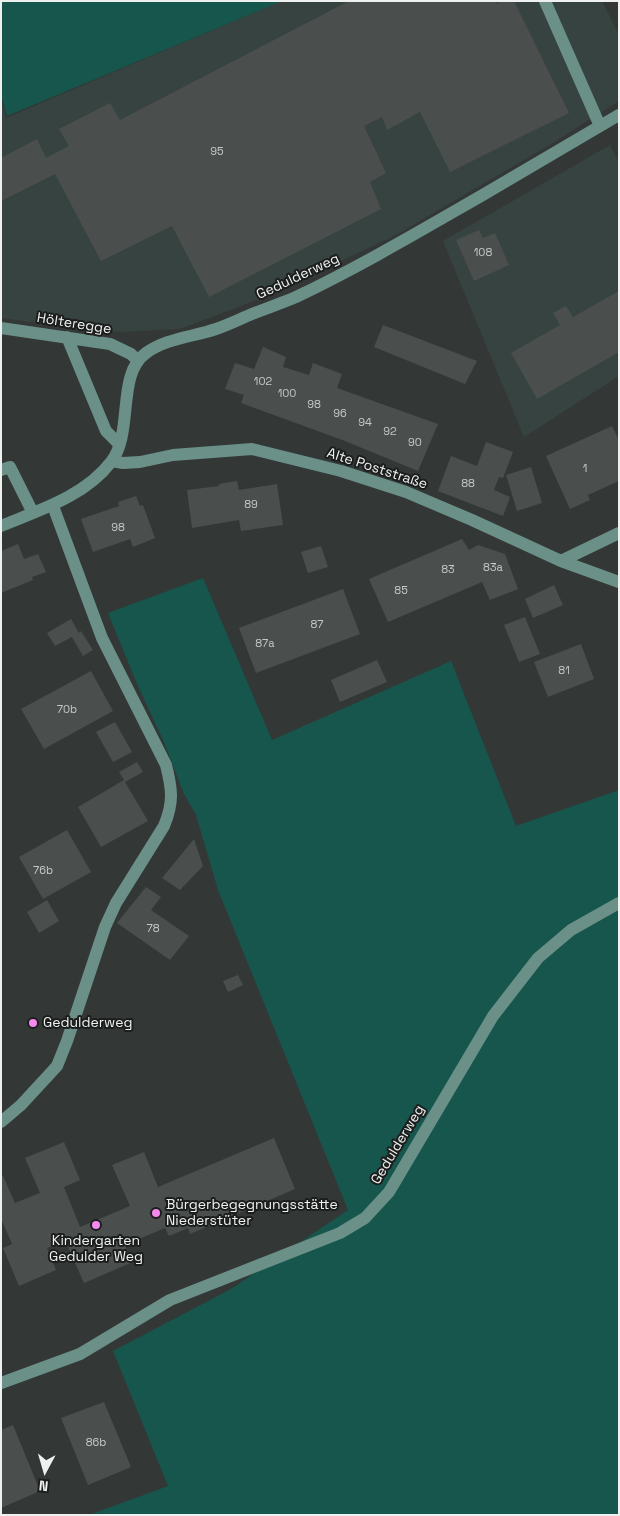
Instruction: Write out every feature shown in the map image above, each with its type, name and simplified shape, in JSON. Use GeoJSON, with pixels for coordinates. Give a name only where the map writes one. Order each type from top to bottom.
{"type":"FeatureCollection","features":[{"type":"Feature","properties":{"kind":"street"},"geometry":{"type":"LineString","coordinates":[[545,1],[600,126]]}},
{"type":"Feature","properties":{"kind":"street","name":"Gedulderweg"},"geometry":{"type":"LineString","coordinates":[[138,361],[145,354],[162,344],[217,329],[295,297],[392,248],[619,115]]}},
{"type":"Feature","properties":{"kind":"street","name":"Hölteregge"},"geometry":{"type":"LineString","coordinates":[[1,328],[110,344],[131,354],[138,361]]}},
{"type":"Feature","properties":{"kind":"street"},"geometry":{"type":"LineString","coordinates":[[67,337],[106,430],[119,444]]}},
{"type":"Feature","properties":{"kind":"street"},"geometry":{"type":"LineString","coordinates":[[1,526],[53,506],[92,482],[112,461],[124,426],[129,386],[138,361]]}},
{"type":"Feature","properties":{"kind":"street","name":"Alte Poststraße"},"geometry":{"type":"LineString","coordinates":[[112,461],[123,463],[140,462],[173,455],[252,449],[341,471],[406,492],[561,561],[619,582]]}},
{"type":"Feature","properties":{"kind":"street"},"geometry":{"type":"LineString","coordinates":[[1,470],[10,467],[33,513]]}},
{"type":"Feature","properties":{"kind":"street"},"geometry":{"type":"LineString","coordinates":[[1,1122],[21,1105],[57,1066],[105,927],[116,903],[164,826],[170,813],[172,799],[166,765],[102,638],[53,506]]}},
{"type":"Feature","properties":{"kind":"street"},"geometry":{"type":"LineString","coordinates":[[561,561],[619,533]]}},
{"type":"Feature","properties":{"kind":"street","name":"Gedulderweg"},"geometry":{"type":"LineString","coordinates":[[1,1383],[80,1354],[170,1300],[340,1233],[364,1218],[389,1192],[493,1016],[538,958],[571,930],[619,903]]}},
{"type":"Feature","properties":{"kind":"shaded area"},"geometry":{"type":"Polygon","coordinates":[[[281,1],[602,1],[619,35],[619,101],[553,143],[394,236],[267,296],[180,329],[120,332],[1,318],[1,97],[6,118],[281,1]]]}},
{"type":"Feature","properties":{"kind":"shaded area"},"geometry":{"type":"Polygon","coordinates":[[[610,145],[619,163],[619,376],[524,437],[443,241],[610,145]]]}},
{"type":"Feature","properties":{"kind":"green space"},"geometry":{"type":"Polygon","coordinates":[[[1,1],[282,1],[7,116],[1,95],[1,1]]]}},
{"type":"Feature","properties":{"kind":"green space"},"geometry":{"type":"Polygon","coordinates":[[[203,578],[272,740],[451,661],[516,826],[619,790],[619,1515],[89,1515],[168,1486],[113,1351],[231,1289],[348,1210],[218,890],[196,815],[184,794],[163,740],[137,684],[108,613],[203,578]]]}},
{"type":"Feature","properties":{"kind":"building"},"geometry":{"type":"Polygon","coordinates":[[[349,1],[495,1],[496,4],[501,1],[514,1],[569,113],[450,172],[420,112],[387,130],[382,117],[364,126],[386,173],[370,182],[381,209],[209,297],[172,226],[101,261],[55,174],[1,201],[1,158],[37,139],[46,158],[69,146],[59,129],[110,103],[120,120],[349,1]]]}},
{"type":"Feature","properties":{"kind":"building"},"geometry":{"type":"Polygon","coordinates":[[[479,230],[483,238],[495,233],[509,265],[474,281],[456,240],[479,230]]]}},
{"type":"Feature","properties":{"kind":"building"},"geometry":{"type":"Polygon","coordinates":[[[619,291],[619,352],[537,399],[511,353],[560,325],[553,313],[566,306],[573,317],[619,291]]]}},
{"type":"Feature","properties":{"kind":"building"},"geometry":{"type":"Polygon","coordinates":[[[383,325],[477,361],[465,384],[374,347],[383,325]]]}},
{"type":"Feature","properties":{"kind":"building"},"geometry":{"type":"Polygon","coordinates":[[[263,347],[286,357],[283,367],[309,375],[313,363],[342,374],[337,388],[438,424],[418,471],[345,441],[241,403],[244,395],[225,389],[235,363],[254,369],[263,347]]]}},
{"type":"Feature","properties":{"kind":"building"},"geometry":{"type":"Polygon","coordinates":[[[612,426],[619,440],[619,481],[588,495],[590,500],[570,509],[546,456],[612,426]]]}},
{"type":"Feature","properties":{"kind":"building"},"geometry":{"type":"Polygon","coordinates":[[[486,442],[513,452],[503,478],[499,477],[494,490],[510,497],[503,516],[438,491],[451,456],[477,466],[486,442]]]}},
{"type":"Feature","properties":{"kind":"building"},"geometry":{"type":"Polygon","coordinates":[[[531,467],[542,503],[517,511],[506,475],[531,467]]]}},
{"type":"Feature","properties":{"kind":"building"},"geometry":{"type":"Polygon","coordinates":[[[237,481],[239,490],[277,484],[283,525],[241,531],[239,520],[192,528],[187,490],[219,486],[219,484],[237,481]]]}},
{"type":"Feature","properties":{"kind":"building"},"geometry":{"type":"Polygon","coordinates":[[[136,496],[140,506],[143,505],[155,538],[133,547],[130,539],[93,552],[81,519],[119,506],[118,502],[136,496]]]}},
{"type":"Feature","properties":{"kind":"building"},"geometry":{"type":"Polygon","coordinates":[[[462,539],[469,550],[478,545],[505,554],[518,589],[490,600],[482,582],[388,622],[369,579],[462,539]]]}},
{"type":"Feature","properties":{"kind":"building"},"geometry":{"type":"Polygon","coordinates":[[[18,544],[24,559],[38,554],[46,572],[32,577],[33,580],[1,593],[1,551],[18,544]]]}},
{"type":"Feature","properties":{"kind":"building"},"geometry":{"type":"Polygon","coordinates":[[[321,546],[328,567],[308,573],[301,552],[321,546]]]}},
{"type":"Feature","properties":{"kind":"building"},"geometry":{"type":"Polygon","coordinates":[[[554,585],[563,605],[533,618],[525,599],[554,585]]]}},
{"type":"Feature","properties":{"kind":"building"},"geometry":{"type":"Polygon","coordinates":[[[343,589],[360,634],[256,673],[239,628],[343,589]]]}},
{"type":"Feature","properties":{"kind":"building"},"geometry":{"type":"Polygon","coordinates":[[[525,617],[540,654],[519,662],[504,625],[525,617]]]}},
{"type":"Feature","properties":{"kind":"building"},"geometry":{"type":"Polygon","coordinates":[[[71,619],[79,633],[81,631],[93,650],[83,656],[72,637],[55,646],[47,633],[71,619]]]}},
{"type":"Feature","properties":{"kind":"building"},"geometry":{"type":"Polygon","coordinates":[[[581,644],[594,679],[548,697],[534,662],[581,644]]]}},
{"type":"Feature","properties":{"kind":"building"},"geometry":{"type":"Polygon","coordinates":[[[377,660],[387,682],[340,702],[331,680],[377,660]]]}},
{"type":"Feature","properties":{"kind":"building"},"geometry":{"type":"Polygon","coordinates":[[[91,671],[113,711],[44,749],[21,709],[91,671]]]}},
{"type":"Feature","properties":{"kind":"building"},"geometry":{"type":"Polygon","coordinates":[[[115,722],[132,752],[113,762],[96,732],[115,722]]]}},
{"type":"Feature","properties":{"kind":"building"},"geometry":{"type":"Polygon","coordinates":[[[137,762],[143,772],[125,782],[148,821],[101,847],[78,807],[124,780],[119,772],[137,762]]]}},
{"type":"Feature","properties":{"kind":"building"},"geometry":{"type":"Polygon","coordinates":[[[67,830],[91,872],[43,899],[19,857],[67,830]]]}},
{"type":"Feature","properties":{"kind":"building"},"geometry":{"type":"Polygon","coordinates":[[[194,839],[203,866],[180,890],[162,878],[194,839]]]}},
{"type":"Feature","properties":{"kind":"building"},"geometry":{"type":"Polygon","coordinates":[[[146,887],[161,897],[151,910],[189,936],[170,960],[117,923],[146,887]]]}},
{"type":"Feature","properties":{"kind":"building"},"geometry":{"type":"Polygon","coordinates":[[[47,900],[59,921],[39,933],[27,912],[47,900]]]}},
{"type":"Feature","properties":{"kind":"building"},"geometry":{"type":"Polygon","coordinates":[[[238,975],[243,985],[228,992],[223,981],[238,975]]]}},
{"type":"Feature","properties":{"kind":"building"},"geometry":{"type":"Polygon","coordinates":[[[274,1138],[295,1189],[190,1234],[188,1228],[169,1236],[165,1228],[125,1245],[133,1262],[84,1283],[65,1240],[47,1248],[56,1270],[19,1286],[3,1248],[12,1244],[1,1221],[1,1176],[3,1176],[15,1203],[40,1193],[25,1158],[64,1142],[80,1180],[64,1187],[80,1227],[130,1206],[112,1165],[144,1152],[158,1187],[274,1138]]]}},
{"type":"Feature","properties":{"kind":"building"},"geometry":{"type":"Polygon","coordinates":[[[104,1402],[131,1467],[88,1485],[61,1418],[104,1402]]]}},
{"type":"Feature","properties":{"kind":"building"},"geometry":{"type":"Polygon","coordinates":[[[13,1425],[40,1491],[1,1508],[1,1430],[13,1425]]]}},
{"type":"Feature","properties":{"kind":"place","name":"Gedulderweg"},"geometry":{"type":"Point","coordinates":[33,1023]}},
{"type":"Feature","properties":{"kind":"place","name":"Bürgerbegegnungsstätte Niederstüter"},"geometry":{"type":"Point","coordinates":[156,1213]}},
{"type":"Feature","properties":{"kind":"place","name":"Kindergarten Gedulder Weg"},"geometry":{"type":"Point","coordinates":[96,1225]}}]}
